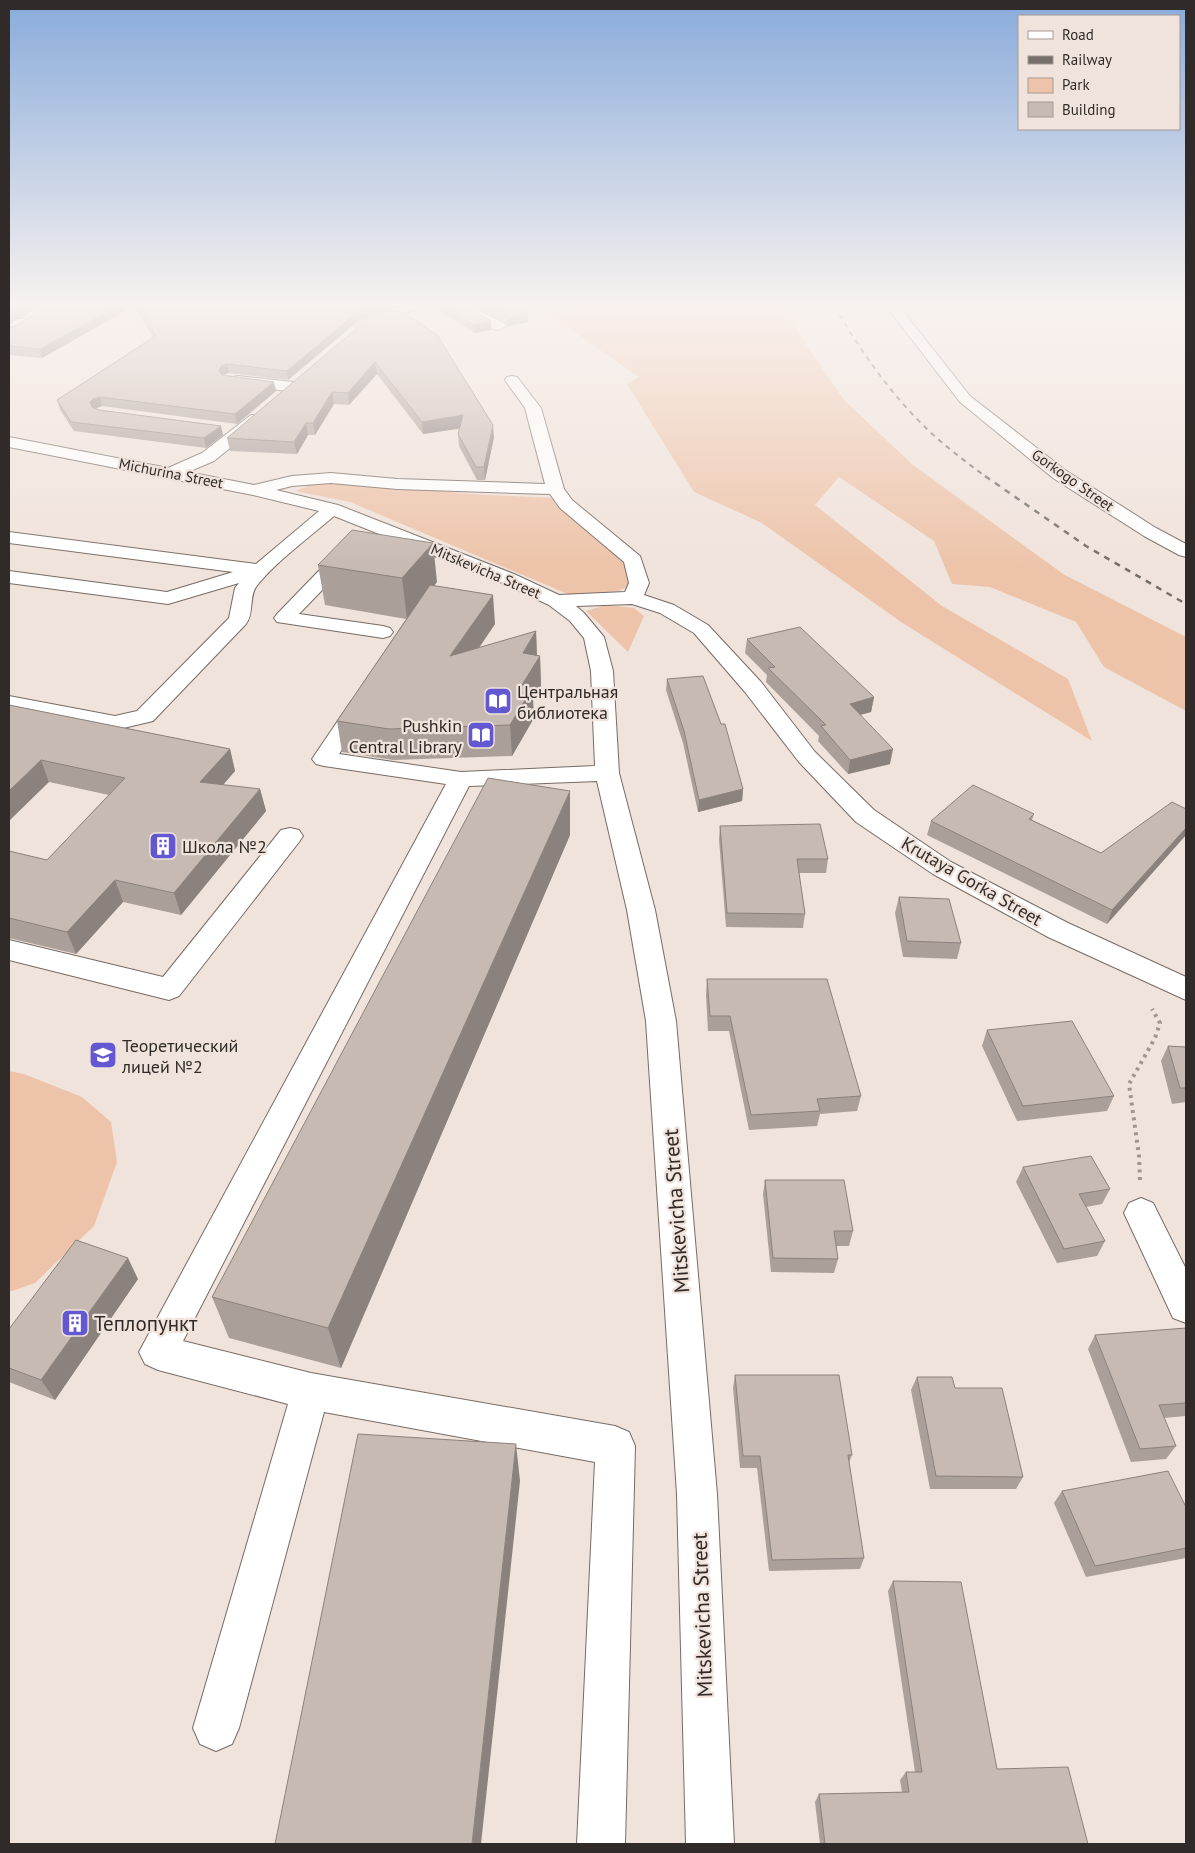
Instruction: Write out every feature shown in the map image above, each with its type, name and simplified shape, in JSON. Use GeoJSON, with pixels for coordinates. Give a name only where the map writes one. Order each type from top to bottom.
{"type":"FeatureCollection","features":[{"type":"Feature","properties":{"kind":"street"},"geometry":{"type":"LineString","coordinates":[[171,474],[208,456],[242,431],[286,392]]}},
{"type":"Feature","properties":{"kind":"street"},"geometry":{"type":"LineString","coordinates":[[521,392],[533,408],[556,489],[566,504],[633,560],[639,583],[632,598]]}},
{"type":"Feature","properties":{"kind":"street","name":"Gorkogo Street"},"geometry":{"type":"LineString","coordinates":[[960,392],[965,399],[1058,474],[1150,532],[1186,551]]}},
{"type":"Feature","properties":{"kind":"street"},"geometry":{"type":"LineString","coordinates":[[216,428],[242,431]]}},
{"type":"Feature","properties":{"kind":"street","name":"Michurina Street"},"geometry":{"type":"LineString","coordinates":[[9,442],[253,490],[332,509]]}},
{"type":"Feature","properties":{"kind":"street"},"geometry":{"type":"LineString","coordinates":[[253,490],[292,481],[331,478],[416,485],[556,489]]}},
{"type":"Feature","properties":{"kind":"street"},"geometry":{"type":"LineString","coordinates":[[9,704],[115,723],[145,716],[239,620],[245,588],[261,570],[332,509]]}},
{"type":"Feature","properties":{"kind":"street","name":"Mitskevicha Street"},"geometry":{"type":"LineString","coordinates":[[332,509],[507,578],[556,602],[577,616],[594,637],[602,671],[607,773],[641,910],[661,1021],[697,1494],[710,1844]]}},
{"type":"Feature","properties":{"kind":"street"},"geometry":{"type":"LineString","coordinates":[[374,525],[284,618],[383,632]]}},
{"type":"Feature","properties":{"kind":"street"},"geometry":{"type":"LineString","coordinates":[[9,537],[261,570]]}},
{"type":"Feature","properties":{"kind":"street"},"geometry":{"type":"LineString","coordinates":[[9,577],[168,598],[261,570]]}},
{"type":"Feature","properties":{"kind":"street","name":"Mitskevicha Street"},"geometry":{"type":"LineString","coordinates":[[556,602],[632,598]]}},
{"type":"Feature","properties":{"kind":"street","name":"Krutaya Gorka Street"},"geometry":{"type":"LineString","coordinates":[[632,598],[667,609],[701,629],[754,687],[806,757],[866,816],[942,868],[1058,930],[1186,989]]}},
{"type":"Feature","properties":{"kind":"street"},"geometry":{"type":"LineString","coordinates":[[371,688],[324,759],[461,779],[607,773]]}},
{"type":"Feature","properties":{"kind":"street"},"geometry":{"type":"LineString","coordinates":[[461,779],[158,1352],[311,1392],[614,1446],[601,1844]]}},
{"type":"Feature","properties":{"kind":"street"},"geometry":{"type":"LineString","coordinates":[[9,950],[169,989],[290,836]]}},
{"type":"Feature","properties":{"kind":"street"},"geometry":{"type":"LineString","coordinates":[[1142,1213],[1186,1306]]}},
{"type":"Feature","properties":{"kind":"street"},"geometry":{"type":"LineString","coordinates":[[216,1728],[311,1392]]}},
{"type":"Feature","properties":{"kind":"path"},"geometry":{"type":"LineString","coordinates":[[1142,1213],[1139,1156],[1129,1084],[1155,1038],[1160,1023],[1147,1001]]}},
{"type":"Feature","properties":{"kind":"green space"},"geometry":{"type":"Polygon","coordinates":[[[632,392],[839,392],[844,400],[913,465],[1063,574],[1186,637],[1186,711],[1104,667],[1076,622],[990,587],[952,584],[934,541],[839,477],[815,505],[942,606],[1068,679],[1092,741],[901,622],[762,523],[694,492],[632,392]]]}},
{"type":"Feature","properties":{"kind":"green space"},"geometry":{"type":"Polygon","coordinates":[[[335,481],[471,494],[554,498],[631,562],[632,585],[618,591],[570,595],[350,502],[295,491],[310,485],[335,481]]]}},
{"type":"Feature","properties":{"kind":"green space"},"geometry":{"type":"Polygon","coordinates":[[[606,605],[634,608],[644,616],[628,652],[586,611],[606,605]]]}},
{"type":"Feature","properties":{"kind":"green space"},"geometry":{"type":"Polygon","coordinates":[[[9,1071],[24,1074],[82,1097],[111,1122],[117,1162],[94,1226],[35,1283],[9,1292],[9,1071]]]}},
{"type":"Feature","properties":{"kind":"building"},"geometry":{"type":"Polygon","coordinates":[[[69,392],[261,392],[235,414],[100,397],[90,402],[92,407],[99,410],[221,426],[204,438],[71,422],[57,400],[69,392]]]}},
{"type":"Feature","properties":{"kind":"building"},"geometry":{"type":"Polygon","coordinates":[[[281,392],[332,392],[313,423],[306,423],[294,442],[227,438],[281,392]]]}},
{"type":"Feature","properties":{"kind":"building"},"geometry":{"type":"Polygon","coordinates":[[[399,392],[473,392],[493,425],[484,467],[476,467],[458,434],[463,415],[422,422],[399,392]]]}},
{"type":"Feature","properties":{"kind":"building"},"geometry":{"type":"Polygon","coordinates":[[[352,530],[433,543],[402,578],[318,565],[352,530]]]}},
{"type":"Feature","properties":{"kind":"building"},"geometry":{"type":"Polygon","coordinates":[[[430,585],[493,595],[450,656],[536,631],[523,653],[540,656],[522,685],[533,687],[510,725],[389,729],[337,721],[430,585]]]}},
{"type":"Feature","properties":{"kind":"building"},"geometry":{"type":"Polygon","coordinates":[[[800,627],[874,697],[850,704],[893,749],[850,760],[821,726],[826,725],[768,668],[775,667],[747,639],[800,627]]]}},
{"type":"Feature","properties":{"kind":"building"},"geometry":{"type":"Polygon","coordinates":[[[703,676],[721,724],[725,724],[743,789],[699,800],[684,731],[667,679],[703,676]]]}},
{"type":"Feature","properties":{"kind":"building","name":"Школа №2"},"geometry":{"type":"Polygon","coordinates":[[[9,705],[230,749],[200,782],[260,789],[174,893],[115,880],[67,932],[9,918],[9,851],[47,860],[125,778],[41,760],[9,791],[9,705]]]}},
{"type":"Feature","properties":{"kind":"building"},"geometry":{"type":"Polygon","coordinates":[[[488,778],[570,791],[328,1328],[212,1297],[488,778]]]}},
{"type":"Feature","properties":{"kind":"building"},"geometry":{"type":"Polygon","coordinates":[[[973,785],[1034,814],[1029,819],[1101,853],[1172,802],[1186,809],[1186,828],[1112,910],[931,821],[973,785]]]}},
{"type":"Feature","properties":{"kind":"building"},"geometry":{"type":"Polygon","coordinates":[[[820,824],[828,859],[797,859],[805,914],[727,913],[720,826],[820,824]]]}},
{"type":"Feature","properties":{"kind":"building"},"geometry":{"type":"Polygon","coordinates":[[[899,897],[949,899],[961,943],[907,941],[899,897]]]}},
{"type":"Feature","properties":{"kind":"building"},"geometry":{"type":"Polygon","coordinates":[[[707,979],[827,979],[861,1096],[817,1099],[820,1111],[751,1115],[730,1016],[710,1016],[707,979]]]}},
{"type":"Feature","properties":{"kind":"building"},"geometry":{"type":"Polygon","coordinates":[[[1072,1021],[1114,1096],[1023,1106],[987,1030],[1072,1021]]]}},
{"type":"Feature","properties":{"kind":"building"},"geometry":{"type":"Polygon","coordinates":[[[1168,1046],[1186,1047],[1186,1088],[1180,1088],[1168,1046]]]}},
{"type":"Feature","properties":{"kind":"building"},"geometry":{"type":"Polygon","coordinates":[[[1091,1156],[1110,1189],[1079,1194],[1105,1241],[1064,1249],[1023,1167],[1091,1156]]]}},
{"type":"Feature","properties":{"kind":"building"},"geometry":{"type":"Polygon","coordinates":[[[765,1180],[844,1180],[853,1231],[834,1231],[838,1259],[773,1258],[765,1180]]]}},
{"type":"Feature","properties":{"kind":"building"},"geometry":{"type":"Polygon","coordinates":[[[76,1240],[128,1258],[41,1380],[9,1368],[9,1329],[76,1240]]]}},
{"type":"Feature","properties":{"kind":"building"},"geometry":{"type":"Polygon","coordinates":[[[1186,1328],[1186,1403],[1159,1405],[1176,1446],[1140,1449],[1095,1335],[1186,1328]]]}},
{"type":"Feature","properties":{"kind":"building"},"geometry":{"type":"Polygon","coordinates":[[[735,1375],[839,1375],[852,1455],[848,1455],[864,1558],[772,1560],[760,1456],[743,1456],[735,1375]]]}},
{"type":"Feature","properties":{"kind":"building"},"geometry":{"type":"Polygon","coordinates":[[[917,1377],[952,1377],[955,1388],[1002,1388],[1023,1477],[936,1476],[917,1377]]]}},
{"type":"Feature","properties":{"kind":"building"},"geometry":{"type":"Polygon","coordinates":[[[358,1434],[516,1444],[472,1844],[275,1844],[358,1434]]]}},
{"type":"Feature","properties":{"kind":"building"},"geometry":{"type":"Polygon","coordinates":[[[1168,1471],[1186,1507],[1186,1548],[1095,1566],[1062,1491],[1168,1471]]]}},
{"type":"Feature","properties":{"kind":"building"},"geometry":{"type":"Polygon","coordinates":[[[893,1581],[961,1582],[997,1769],[1068,1767],[1088,1844],[825,1844],[819,1794],[909,1792],[906,1772],[922,1772],[893,1581]]]}},
{"type":"Feature","properties":{"kind":"railway"},"geometry":{"type":"LineString","coordinates":[[893,392],[939,440],[986,477]]}},
{"type":"Feature","properties":{"kind":"railway"},"geometry":{"type":"LineString","coordinates":[[985,476],[1086,546],[1186,604]]}},
{"type":"Feature","properties":{"kind":"place","name":"Центральная библиотека"},"geometry":{"type":"Point","coordinates":[498,701]}},
{"type":"Feature","properties":{"kind":"place","name":"Pushkin Central Library"},"geometry":{"type":"Point","coordinates":[481,735]}},
{"type":"Feature","properties":{"kind":"place","name":"Школа №2"},"geometry":{"type":"Point","coordinates":[163,846]}},
{"type":"Feature","properties":{"kind":"place","name":"Теоретический лицей №2"},"geometry":{"type":"Point","coordinates":[103,1055]}},
{"type":"Feature","properties":{"kind":"place","name":"Теплопункт"},"geometry":{"type":"Point","coordinates":[75,1323]}}]}
